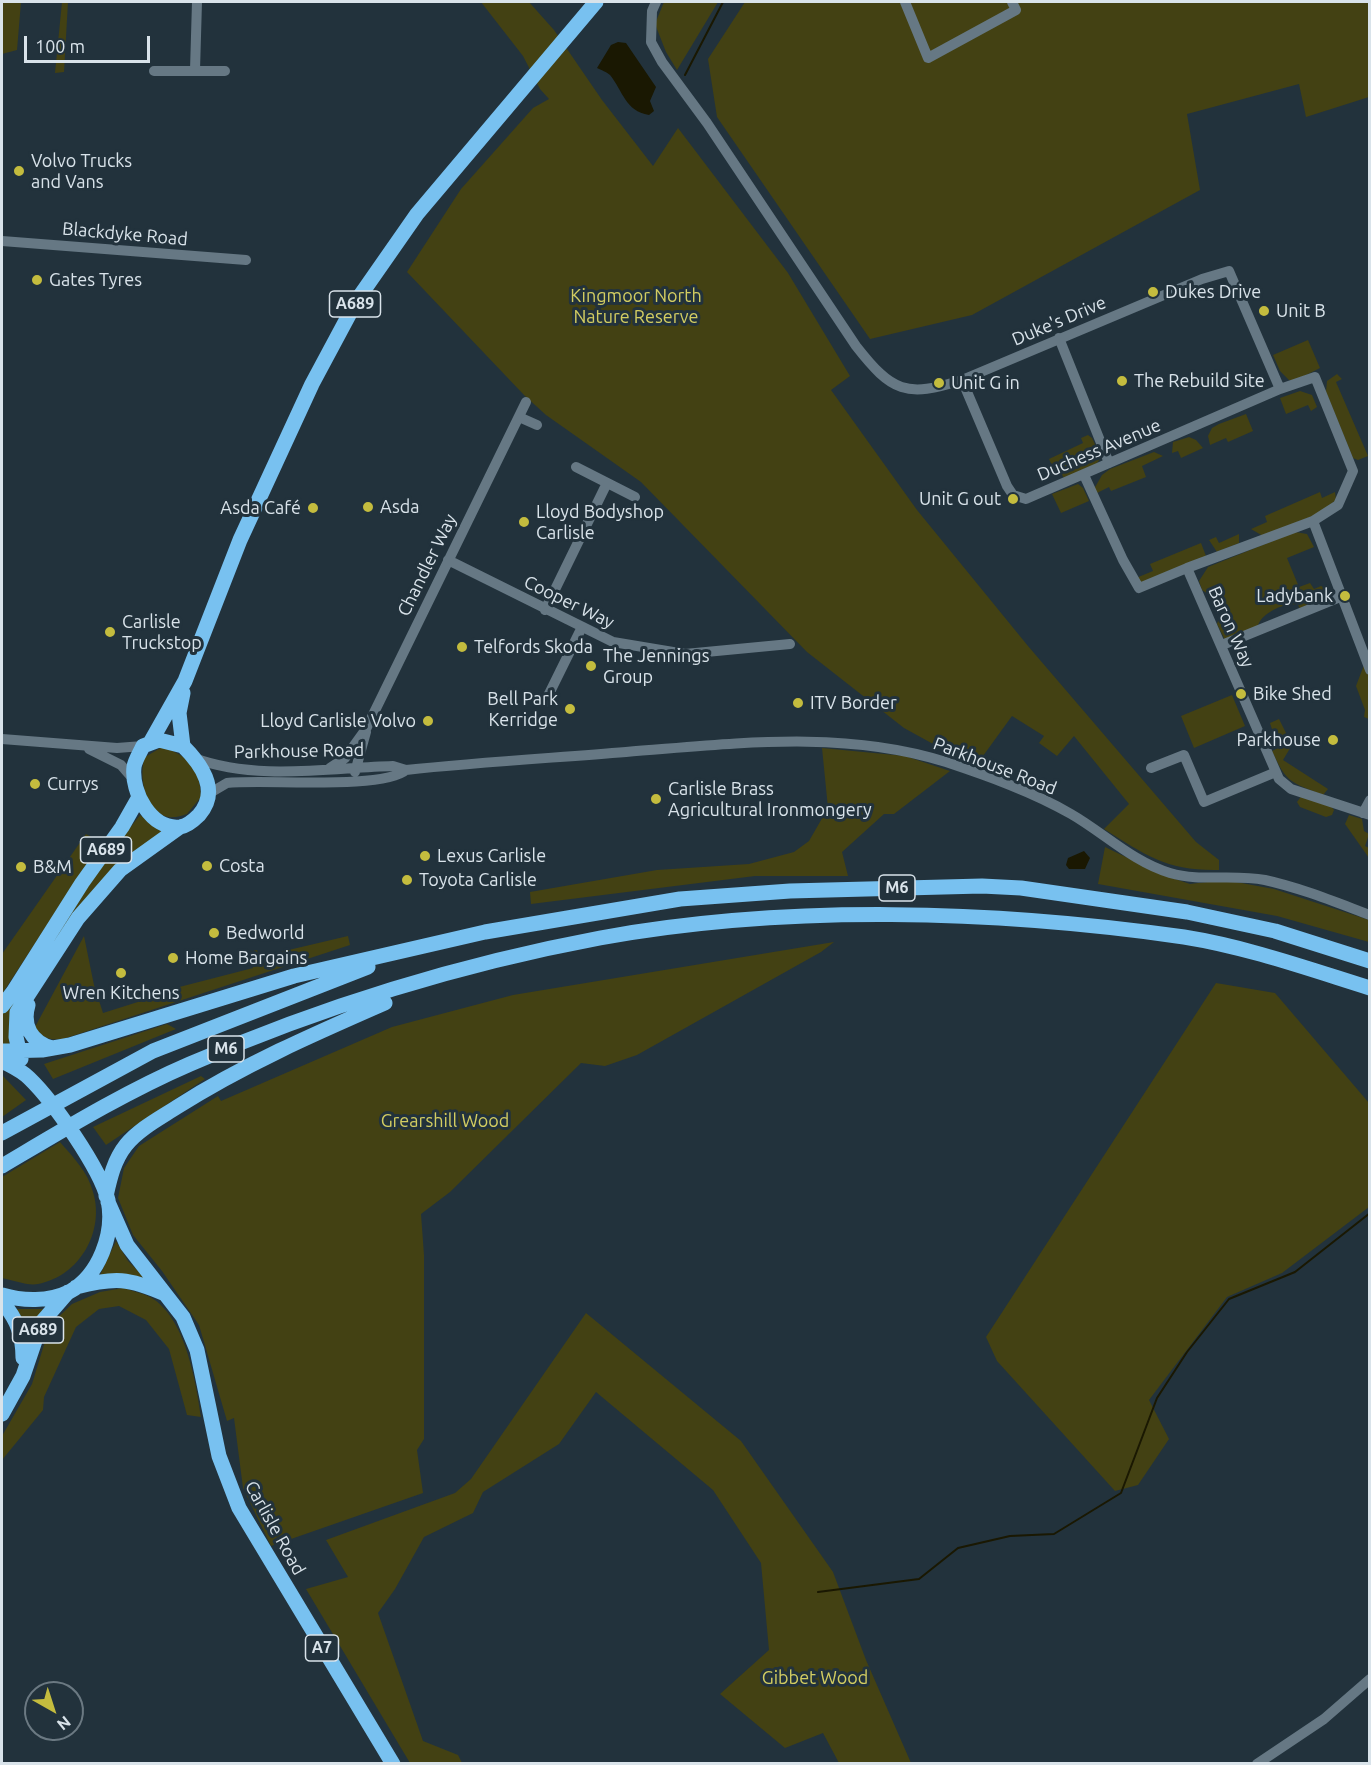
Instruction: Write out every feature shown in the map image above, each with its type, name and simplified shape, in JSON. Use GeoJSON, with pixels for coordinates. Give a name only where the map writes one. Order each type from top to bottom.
{"type":"FeatureCollection","features":[{"type":"Feature","properties":{"kind":"highway","name":"A689"},"geometry":{"type":"LineString","coordinates":[[147,745],[185,681],[240,540],[312,384],[357,300],[417,214],[596,2]]}},
{"type":"Feature","properties":{"kind":"highway","name":"A689"},"geometry":{"type":"LineString","coordinates":[[185,681],[179,713],[188,752]]}},
{"type":"Feature","properties":{"kind":"highway"},"geometry":{"type":"LineString","coordinates":[[167,741],[188,752],[208,782],[210,793],[201,813],[190,823],[180,827],[162,823],[155,818],[139,796],[134,780],[134,764],[147,745],[167,741]]}},
{"type":"Feature","properties":{"kind":"highway","name":"A689"},"geometry":{"type":"LineString","coordinates":[[2,1005],[13,992],[82,883],[122,827],[139,796]]}},
{"type":"Feature","properties":{"kind":"highway","name":"A689"},"geometry":{"type":"LineString","coordinates":[[28,1078],[18,1050],[15,1029],[17,1012],[78,918],[100,892],[129,863],[180,827]]}},
{"type":"Feature","properties":{"kind":"highway","name":"M6"},"geometry":{"type":"LineString","coordinates":[[18,1050],[52,1048],[294,976],[485,932],[680,899],[790,891],[982,886],[1021,888],[1187,912],[1275,931],[1370,961]]}},
{"type":"Feature","properties":{"kind":"highway","name":"M6"},"geometry":{"type":"LineString","coordinates":[[2,1166],[82,1119],[186,1066],[278,1028],[465,969],[600,938],[656,930],[751,920],[866,914],[993,918],[1186,938],[1266,956],[1370,988]]}},
{"type":"Feature","properties":{"kind":"highway","name":"M6"},"geometry":{"type":"LineString","coordinates":[[2,1133],[153,1051],[242,1014],[421,947]]}},
{"type":"Feature","properties":{"kind":"highway","name":"M6"},"geometry":{"type":"LineString","coordinates":[[107,1199],[112,1172],[124,1147],[138,1134],[182,1104],[298,1040],[465,969]]}},
{"type":"Feature","properties":{"kind":"highway"},"geometry":{"type":"LineString","coordinates":[[33,987],[25,1021],[35,1039],[52,1048]]}},
{"type":"Feature","properties":{"kind":"highway"},"geometry":{"type":"LineString","coordinates":[[2,1051],[18,1050]]}},
{"type":"Feature","properties":{"kind":"highway"},"geometry":{"type":"LineString","coordinates":[[2,1061],[28,1078]]}},
{"type":"Feature","properties":{"kind":"highway","name":"Carlisle Road"},"geometry":{"type":"LineString","coordinates":[[28,1078],[77,1142],[107,1199],[131,1252],[183,1317],[197,1350],[219,1456],[239,1508],[393,1764]]}},
{"type":"Feature","properties":{"kind":"highway"},"geometry":{"type":"LineString","coordinates":[[72,1290],[89,1274],[103,1250],[108,1230],[107,1199]]}},
{"type":"Feature","properties":{"kind":"highway"},"geometry":{"type":"LineString","coordinates":[[2,1295],[36,1299],[106,1279],[121,1279],[165,1294]]}},
{"type":"Feature","properties":{"kind":"highway","name":"A689"},"geometry":{"type":"LineString","coordinates":[[2,1414],[23,1376],[41,1323],[72,1290]]}},
{"type":"Feature","properties":{"kind":"highway","name":"A689"},"geometry":{"type":"LineString","coordinates":[[2,1302],[15,1320],[23,1340],[23,1376]]}},
{"type":"Feature","properties":{"kind":"street"},"geometry":{"type":"LineString","coordinates":[[195,70],[197,2]]}},
{"type":"Feature","properties":{"kind":"street","name":"Duke's Drive"},"geometry":{"type":"LineString","coordinates":[[656,2],[652,11],[651,42],[662,62],[707,123],[856,346],[878,374],[899,386],[917,391],[929,390],[962,380],[1202,279],[1229,271],[1280,389]]}},
{"type":"Feature","properties":{"kind":"street"},"geometry":{"type":"LineString","coordinates":[[906,2],[928,58],[1016,10],[1012,2]]}},
{"type":"Feature","properties":{"kind":"street"},"geometry":{"type":"LineString","coordinates":[[154,71],[225,71]]}},
{"type":"Feature","properties":{"kind":"street","name":"Blackdyke Road"},"geometry":{"type":"LineString","coordinates":[[2,241],[246,260]]}},
{"type":"Feature","properties":{"kind":"street"},"geometry":{"type":"LineString","coordinates":[[1059,338],[1109,463]]}},
{"type":"Feature","properties":{"kind":"street"},"geometry":{"type":"LineString","coordinates":[[1084,475],[1123,560],[1139,588],[1313,520],[1338,505],[1353,471],[1315,377],[1280,389]]}},
{"type":"Feature","properties":{"kind":"street","name":"Duchess Avenue"},"geometry":{"type":"LineString","coordinates":[[962,380],[1007,486],[1014,495],[1026,499],[1280,389]]}},
{"type":"Feature","properties":{"kind":"street","name":"Chandler Way"},"geometry":{"type":"LineString","coordinates":[[353,780],[349,764],[526,402]]}},
{"type":"Feature","properties":{"kind":"street"},"geometry":{"type":"LineString","coordinates":[[519,417],[537,425]]}},
{"type":"Feature","properties":{"kind":"street"},"geometry":{"type":"LineString","coordinates":[[576,467],[635,498]]}},
{"type":"Feature","properties":{"kind":"street"},"geometry":{"type":"LineString","coordinates":[[545,609],[607,483]]}},
{"type":"Feature","properties":{"kind":"street"},"geometry":{"type":"LineString","coordinates":[[1313,520],[1340,597],[1366,650],[1370,670]]}},
{"type":"Feature","properties":{"kind":"street","name":"Cooper Way"},"geometry":{"type":"LineString","coordinates":[[448,560],[613,642],[662,652],[685,654],[790,644]]}},
{"type":"Feature","properties":{"kind":"street","name":"Baron Way"},"geometry":{"type":"LineString","coordinates":[[1187,568],[1279,779],[1291,789],[1367,817]]}},
{"type":"Feature","properties":{"kind":"street"},"geometry":{"type":"LineString","coordinates":[[1222,645],[1340,597]]}},
{"type":"Feature","properties":{"kind":"street"},"geometry":{"type":"LineString","coordinates":[[545,702],[582,627]]}},
{"type":"Feature","properties":{"kind":"street","name":"Chandler Way"},"geometry":{"type":"LineString","coordinates":[[330,768],[349,764],[364,743],[366,729]]}},
{"type":"Feature","properties":{"kind":"street"},"geometry":{"type":"LineString","coordinates":[[2,739],[77,745],[147,745]]}},
{"type":"Feature","properties":{"kind":"street","name":"Parkhouse Road"},"geometry":{"type":"LineString","coordinates":[[349,764],[406,770],[799,741],[885,747],[945,762],[1017,788],[1071,814],[1134,856],[1168,872],[1189,877],[1226,876],[1265,880],[1317,895],[1370,915]]}},
{"type":"Feature","properties":{"kind":"street"},"geometry":{"type":"LineString","coordinates":[[364,743],[368,755],[382,766]]}},
{"type":"Feature","properties":{"kind":"street"},"geometry":{"type":"LineString","coordinates":[[77,745],[108,757],[121,765],[134,780]]}},
{"type":"Feature","properties":{"kind":"street","name":"Parkhouse Road"},"geometry":{"type":"LineString","coordinates":[[188,752],[234,769],[261,771],[330,768]]}},
{"type":"Feature","properties":{"kind":"street"},"geometry":{"type":"LineString","coordinates":[[1151,768],[1184,755],[1204,802],[1276,772]]}},
{"type":"Feature","properties":{"kind":"street","name":"Parkhouse Road"},"geometry":{"type":"LineString","coordinates":[[210,793],[226,783],[353,780],[398,776],[406,770]]}},
{"type":"Feature","properties":{"kind":"street"},"geometry":{"type":"LineString","coordinates":[[1367,817],[1370,800]]}},
{"type":"Feature","properties":{"kind":"street"},"geometry":{"type":"LineString","coordinates":[[1257,1764],[1324,1719],[1370,1679]]}},
{"type":"Feature","properties":{"kind":"green space"},"geometry":{"type":"Polygon","coordinates":[[[2,2],[21,2],[17,50],[2,54],[2,2]]]}},
{"type":"Feature","properties":{"kind":"green space"},"geometry":{"type":"Polygon","coordinates":[[[62,2],[68,2],[64,72],[55,73],[62,2]]]}},
{"type":"Feature","properties":{"kind":"green space","name":"Kingmoor North Nature Reserve"},"geometry":{"type":"Polygon","coordinates":[[[481,2],[529,2],[554,30],[602,100],[653,166],[678,128],[788,273],[850,376],[831,390],[917,510],[1028,646],[1196,842],[1219,860],[1219,870],[1201,870],[1171,865],[1146,854],[1104,829],[1129,804],[1074,736],[1057,756],[1039,743],[1044,736],[1012,716],[975,767],[904,728],[807,652],[641,482],[546,415],[524,395],[407,272],[461,189],[533,108],[549,99],[540,89],[523,56],[481,2]]]}},
{"type":"Feature","properties":{"kind":"green space"},"geometry":{"type":"Polygon","coordinates":[[[664,2],[718,2],[677,70],[666,52],[655,24],[664,2]]]}},
{"type":"Feature","properties":{"kind":"green space"},"geometry":{"type":"Polygon","coordinates":[[[745,2],[1369,2],[1369,97],[1306,117],[1299,84],[1187,114],[1200,190],[972,315],[870,339],[717,117],[708,59],[745,2]]]}},
{"type":"Feature","properties":{"kind":"green space"},"geometry":{"type":"Polygon","coordinates":[[[1308,340],[1320,368],[1296,380],[1289,380],[1280,371],[1273,355],[1308,340]]]}},
{"type":"Feature","properties":{"kind":"green space"},"geometry":{"type":"Polygon","coordinates":[[[1337,374],[1342,379],[1336,382],[1368,456],[1358,460],[1353,458],[1326,392],[1327,381],[1337,374]]]}},
{"type":"Feature","properties":{"kind":"green space"},"geometry":{"type":"Polygon","coordinates":[[[1300,391],[1312,395],[1317,407],[1311,411],[1308,405],[1286,414],[1280,398],[1300,391]]]}},
{"type":"Feature","properties":{"kind":"green space"},"geometry":{"type":"Polygon","coordinates":[[[1246,414],[1253,431],[1228,442],[1226,438],[1210,445],[1208,436],[1212,428],[1246,414]]]}},
{"type":"Feature","properties":{"kind":"green space"},"geometry":{"type":"Polygon","coordinates":[[[1088,435],[1092,438],[1101,457],[1081,474],[1065,480],[1061,473],[1054,470],[1049,459],[1083,443],[1081,438],[1088,435]]]}},
{"type":"Feature","properties":{"kind":"green space"},"geometry":{"type":"Polygon","coordinates":[[[1189,437],[1196,440],[1203,448],[1181,458],[1178,451],[1172,453],[1173,442],[1189,437]]]}},
{"type":"Feature","properties":{"kind":"green space"},"geometry":{"type":"Polygon","coordinates":[[[1154,452],[1163,456],[1142,466],[1146,477],[1111,491],[1109,487],[1095,494],[1094,489],[1102,475],[1110,469],[1154,452]]]}},
{"type":"Feature","properties":{"kind":"green space"},"geometry":{"type":"Polygon","coordinates":[[[1078,484],[1083,488],[1089,501],[1061,513],[1052,494],[1078,484]]]}},
{"type":"Feature","properties":{"kind":"green space"},"geometry":{"type":"Polygon","coordinates":[[[1320,492],[1322,498],[1335,492],[1336,500],[1318,514],[1263,536],[1251,529],[1267,522],[1265,516],[1320,492]]]}},
{"type":"Feature","properties":{"kind":"green space"},"geometry":{"type":"Polygon","coordinates":[[[1295,532],[1307,534],[1314,547],[1287,558],[1299,587],[1310,583],[1314,589],[1321,586],[1331,591],[1332,595],[1301,611],[1298,605],[1293,604],[1279,607],[1262,619],[1257,630],[1225,640],[1217,624],[1219,618],[1224,614],[1215,595],[1211,596],[1202,590],[1199,581],[1208,567],[1295,532]]]}},
{"type":"Feature","properties":{"kind":"green space"},"geometry":{"type":"Polygon","coordinates":[[[1239,534],[1239,543],[1217,552],[1209,540],[1216,537],[1219,543],[1239,534]]]}},
{"type":"Feature","properties":{"kind":"green space"},"geometry":{"type":"Polygon","coordinates":[[[1201,543],[1206,556],[1143,584],[1136,578],[1153,571],[1150,564],[1201,543]]]}},
{"type":"Feature","properties":{"kind":"green space"},"geometry":{"type":"Polygon","coordinates":[[[1364,665],[1369,677],[1369,719],[1364,717],[1365,710],[1356,686],[1364,665]]]}},
{"type":"Feature","properties":{"kind":"green space"},"geometry":{"type":"Polygon","coordinates":[[[1232,695],[1245,726],[1194,748],[1181,716],[1232,695]]]}},
{"type":"Feature","properties":{"kind":"green space"},"geometry":{"type":"Polygon","coordinates":[[[1279,719],[1292,745],[1283,760],[1328,789],[1323,795],[1297,784],[1282,770],[1272,751],[1278,748],[1270,723],[1279,719]]]}},
{"type":"Feature","properties":{"kind":"green space"},"geometry":{"type":"Polygon","coordinates":[[[162,747],[186,759],[198,778],[201,797],[187,814],[178,817],[160,814],[145,792],[142,773],[145,757],[162,747]]]}},
{"type":"Feature","properties":{"kind":"green space"},"geometry":{"type":"Polygon","coordinates":[[[822,748],[905,756],[950,771],[894,814],[884,814],[842,852],[848,876],[755,876],[531,904],[530,892],[657,870],[749,864],[794,852],[809,841],[828,808],[822,748]]]}},
{"type":"Feature","properties":{"kind":"green space"},"geometry":{"type":"Polygon","coordinates":[[[1302,795],[1331,806],[1334,810],[1332,815],[1326,817],[1300,807],[1297,802],[1302,795]]]}},
{"type":"Feature","properties":{"kind":"green space"},"geometry":{"type":"Polygon","coordinates":[[[140,815],[160,829],[162,833],[137,850],[12,1011],[9,1045],[2,1045],[2,1014],[81,891],[140,815]]]}},
{"type":"Feature","properties":{"kind":"green space"},"geometry":{"type":"Polygon","coordinates":[[[1349,815],[1362,819],[1364,831],[1369,834],[1365,846],[1369,848],[1369,858],[1345,824],[1349,815]]]}},
{"type":"Feature","properties":{"kind":"green space"},"geometry":{"type":"Polygon","coordinates":[[[86,834],[101,842],[2,994],[2,954],[86,834]]]}},
{"type":"Feature","properties":{"kind":"green space"},"geometry":{"type":"Polygon","coordinates":[[[1105,847],[1163,875],[1190,884],[1225,880],[1274,889],[1369,920],[1369,942],[1277,916],[1098,884],[1105,847]]]}},
{"type":"Feature","properties":{"kind":"green space"},"geometry":{"type":"Polygon","coordinates":[[[84,936],[94,985],[103,1013],[160,995],[160,992],[253,968],[249,952],[257,950],[259,957],[348,936],[350,945],[63,1039],[47,1038],[35,1027],[84,936]]]}},
{"type":"Feature","properties":{"kind":"green space","name":"Grearshill Wood"},"geometry":{"type":"Polygon","coordinates":[[[834,942],[821,952],[637,1055],[605,1066],[581,1063],[450,1192],[421,1214],[424,1255],[424,1439],[417,1450],[423,1493],[271,1546],[243,1488],[234,1418],[227,1421],[199,1325],[162,1271],[133,1235],[118,1198],[124,1168],[139,1146],[218,1096],[221,1101],[392,1027],[513,995],[834,942]]]}},
{"type":"Feature","properties":{"kind":"green space"},"geometry":{"type":"Polygon","coordinates":[[[1216,983],[1275,993],[1369,1103],[1369,1207],[1282,1273],[1227,1297],[1149,1400],[1169,1439],[1138,1485],[1115,1491],[997,1361],[986,1337],[1216,983]]]}},
{"type":"Feature","properties":{"kind":"green space"},"geometry":{"type":"Polygon","coordinates":[[[167,1024],[176,1029],[53,1079],[44,1064],[167,1024]]]}},
{"type":"Feature","properties":{"kind":"green space"},"geometry":{"type":"Polygon","coordinates":[[[2,1076],[26,1100],[2,1117],[2,1076]]]}},
{"type":"Feature","properties":{"kind":"green space"},"geometry":{"type":"Polygon","coordinates":[[[201,1076],[205,1079],[106,1145],[93,1127],[201,1076]]]}},
{"type":"Feature","properties":{"kind":"green space"},"geometry":{"type":"Polygon","coordinates":[[[60,1142],[80,1165],[91,1185],[96,1207],[92,1236],[77,1262],[66,1272],[53,1279],[38,1284],[25,1284],[2,1278],[2,1177],[60,1142]]]}},
{"type":"Feature","properties":{"kind":"green space"},"geometry":{"type":"Polygon","coordinates":[[[116,1241],[128,1261],[148,1281],[100,1275],[116,1241]]]}},
{"type":"Feature","properties":{"kind":"green space"},"geometry":{"type":"Polygon","coordinates":[[[123,1288],[150,1297],[162,1306],[172,1319],[187,1351],[201,1417],[187,1415],[169,1349],[146,1320],[119,1306],[99,1309],[76,1327],[44,1397],[43,1410],[2,1460],[2,1436],[32,1384],[50,1325],[72,1304],[100,1292],[123,1288]]]}},
{"type":"Feature","properties":{"kind":"green space"},"geometry":{"type":"Polygon","coordinates":[[[17,1309],[44,1309],[30,1336],[17,1309]]]}},
{"type":"Feature","properties":{"kind":"green space","name":"Gibbet Wood"},"geometry":{"type":"Polygon","coordinates":[[[586,1313],[741,1441],[833,1572],[866,1660],[911,1763],[839,1763],[823,1733],[785,1748],[720,1694],[769,1650],[761,1563],[713,1490],[596,1392],[559,1444],[483,1492],[473,1513],[424,1537],[395,1589],[378,1613],[423,1741],[458,1755],[462,1763],[410,1763],[306,1589],[348,1577],[326,1540],[455,1493],[471,1479],[586,1313]]]}},
{"type":"Feature","properties":{"kind":"shaded area"},"geometry":{"type":"Polygon","coordinates":[[[618,42],[626,43],[656,87],[650,101],[654,111],[649,115],[641,113],[630,105],[610,75],[597,68],[611,45],[618,42]]]}},
{"type":"Feature","properties":{"kind":"shaded area"},"geometry":{"type":"Polygon","coordinates":[[[1084,851],[1090,858],[1085,869],[1069,869],[1066,865],[1068,858],[1084,851]]]}},
{"type":"Feature","properties":{"kind":"waterway"},"geometry":{"type":"LineString","coordinates":[[685,75],[723,2]]}},
{"type":"Feature","properties":{"kind":"waterway"},"geometry":{"type":"LineString","coordinates":[[818,1592],[919,1579],[958,1548],[1010,1536],[1054,1534],[1121,1493],[1157,1398],[1187,1352],[1229,1299],[1295,1272],[1370,1213]]}},
{"type":"Feature","properties":{"kind":"place","name":"Volvo Trucks and Vans"},"geometry":{"type":"Point","coordinates":[19,171]}},
{"type":"Feature","properties":{"kind":"place","name":"Gates Tyres"},"geometry":{"type":"Point","coordinates":[37,280]}},
{"type":"Feature","properties":{"kind":"place","name":"Dukes Drive"},"geometry":{"type":"Point","coordinates":[1153,292]}},
{"type":"Feature","properties":{"kind":"place","name":"Unit B"},"geometry":{"type":"Point","coordinates":[1264,311]}},
{"type":"Feature","properties":{"kind":"place","name":"The Rebuild Site"},"geometry":{"type":"Point","coordinates":[1122,381]}},
{"type":"Feature","properties":{"kind":"place","name":"Unit G in"},"geometry":{"type":"Point","coordinates":[939,383]}},
{"type":"Feature","properties":{"kind":"place","name":"Unit G out"},"geometry":{"type":"Point","coordinates":[1013,499]}},
{"type":"Feature","properties":{"kind":"place","name":"Asda"},"geometry":{"type":"Point","coordinates":[368,507]}},
{"type":"Feature","properties":{"kind":"place","name":"Asda Café"},"geometry":{"type":"Point","coordinates":[313,508]}},
{"type":"Feature","properties":{"kind":"place","name":"Lloyd Bodyshop Carlisle"},"geometry":{"type":"Point","coordinates":[524,522]}},
{"type":"Feature","properties":{"kind":"place","name":"Ladybank"},"geometry":{"type":"Point","coordinates":[1345,596]}},
{"type":"Feature","properties":{"kind":"place","name":"Carlisle Truckstop"},"geometry":{"type":"Point","coordinates":[110,632]}},
{"type":"Feature","properties":{"kind":"place","name":"Telfords Skoda"},"geometry":{"type":"Point","coordinates":[462,647]}},
{"type":"Feature","properties":{"kind":"place","name":"The Jennings Group"},"geometry":{"type":"Point","coordinates":[591,666]}},
{"type":"Feature","properties":{"kind":"place","name":"Bike Shed"},"geometry":{"type":"Point","coordinates":[1241,694]}},
{"type":"Feature","properties":{"kind":"place","name":"ITV Border"},"geometry":{"type":"Point","coordinates":[798,703]}},
{"type":"Feature","properties":{"kind":"place","name":"Bell Park Kerridge"},"geometry":{"type":"Point","coordinates":[570,709]}},
{"type":"Feature","properties":{"kind":"place","name":"Lloyd Carlisle Volvo"},"geometry":{"type":"Point","coordinates":[428,721]}},
{"type":"Feature","properties":{"kind":"place","name":"Parkhouse"},"geometry":{"type":"Point","coordinates":[1333,740]}},
{"type":"Feature","properties":{"kind":"place","name":"Currys"},"geometry":{"type":"Point","coordinates":[35,784]}},
{"type":"Feature","properties":{"kind":"place","name":"Carlisle Brass Agricultural Ironmongery"},"geometry":{"type":"Point","coordinates":[656,799]}},
{"type":"Feature","properties":{"kind":"place","name":"Lexus Carlisle"},"geometry":{"type":"Point","coordinates":[425,856]}},
{"type":"Feature","properties":{"kind":"place","name":"Costa"},"geometry":{"type":"Point","coordinates":[207,866]}},
{"type":"Feature","properties":{"kind":"place","name":"B&M"},"geometry":{"type":"Point","coordinates":[21,867]}},
{"type":"Feature","properties":{"kind":"place","name":"Toyota Carlisle"},"geometry":{"type":"Point","coordinates":[407,880]}},
{"type":"Feature","properties":{"kind":"place","name":"Bedworld"},"geometry":{"type":"Point","coordinates":[214,933]}},
{"type":"Feature","properties":{"kind":"place","name":"Home Bargains"},"geometry":{"type":"Point","coordinates":[173,958]}},
{"type":"Feature","properties":{"kind":"place","name":"Wren Kitchens"},"geometry":{"type":"Point","coordinates":[121,973]}}]}
